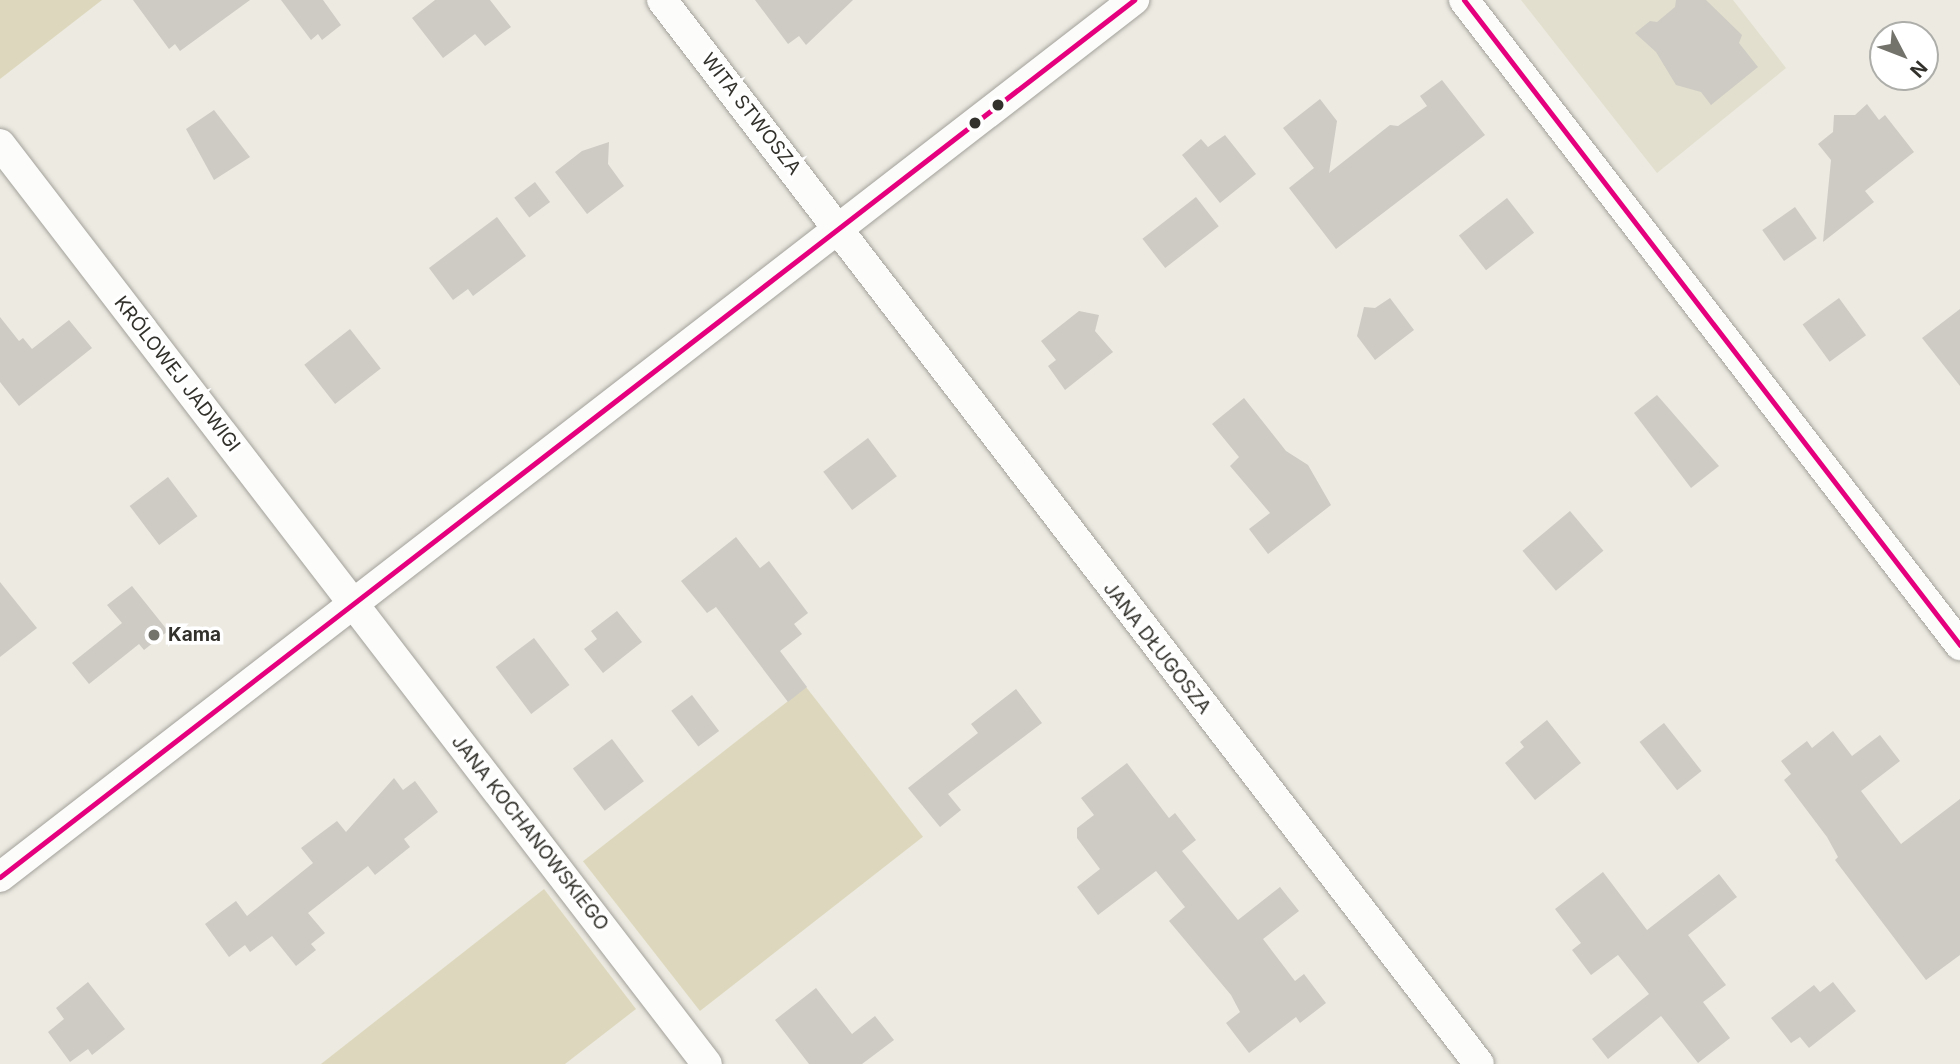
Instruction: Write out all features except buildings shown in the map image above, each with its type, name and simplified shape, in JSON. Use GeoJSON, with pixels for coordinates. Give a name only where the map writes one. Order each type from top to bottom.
{"type":"FeatureCollection","features":[{"type":"Feature","properties":{"kind":"street","name":"WITA STWOSZA"},"geometry":{"type":"LineString","coordinates":[[662,0],[840,228]]}},
{"type":"Feature","properties":{"kind":"street"},"geometry":{"type":"LineString","coordinates":[[0,877],[1134,0]]}},
{"type":"Feature","properties":{"kind":"street"},"geometry":{"type":"LineString","coordinates":[[1464,0],[1960,645]]}},
{"type":"Feature","properties":{"kind":"street","name":"KRÓLOWEJ JADWIGI"},"geometry":{"type":"LineString","coordinates":[[0,144],[353,603]]}},
{"type":"Feature","properties":{"kind":"street","name":"JANA DŁUGOSZA"},"geometry":{"type":"LineString","coordinates":[[840,228],[870,277],[1479,1064]]}},
{"type":"Feature","properties":{"kind":"street","name":"JANA KOCHANOWSKIEGO"},"geometry":{"type":"LineString","coordinates":[[353,603],[707,1064]]}},
{"type":"Feature","properties":{"kind":"shaded area"},"geometry":{"type":"Polygon","coordinates":[[[0,0],[102,0],[0,79],[0,0]]]}},
{"type":"Feature","properties":{"kind":"shaded area"},"geometry":{"type":"Polygon","coordinates":[[[1521,0],[1733,0],[1786,68],[1657,173],[1521,0]]]}},
{"type":"Feature","properties":{"kind":"shaded area"},"geometry":{"type":"Polygon","coordinates":[[[806,687],[923,837],[700,1011],[583,861],[806,687]]]}},
{"type":"Feature","properties":{"kind":"shaded area"},"geometry":{"type":"Polygon","coordinates":[[[544,889],[636,1009],[565,1064],[321,1064],[544,889]]]}},
{"type":"Feature","properties":{"kind":"transit line"},"geometry":{"type":"LineString","coordinates":[[0,877],[1134,0]]}},
{"type":"Feature","properties":{"kind":"transit line"},"geometry":{"type":"LineString","coordinates":[[1464,0],[1960,645]]}},
{"type":"Feature","properties":{"kind":"place","name":"Kama"},"geometry":{"type":"Point","coordinates":[154,635]}}]}
